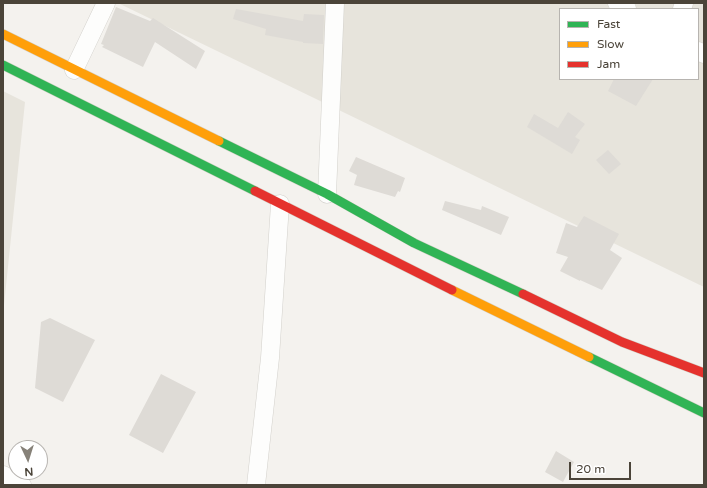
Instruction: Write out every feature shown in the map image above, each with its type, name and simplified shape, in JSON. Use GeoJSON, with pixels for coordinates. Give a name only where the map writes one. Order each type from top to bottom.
{"type":"FeatureCollection","features":[{"type":"Feature","properties":{"kind":"street"},"geometry":{"type":"LineString","coordinates":[[74,70],[106,3]]}},
{"type":"Feature","properties":{"kind":"street"},"geometry":{"type":"LineString","coordinates":[[327,194],[335,3]]}},
{"type":"Feature","properties":{"kind":"street"},"geometry":{"type":"LineString","coordinates":[[3,34],[327,194],[414,243],[502,283],[622,342],[704,373]]}},
{"type":"Feature","properties":{"kind":"street"},"geometry":{"type":"LineString","coordinates":[[3,65],[506,318],[704,413]]}},
{"type":"Feature","properties":{"kind":"street"},"geometry":{"type":"LineString","coordinates":[[256,485],[270,358],[280,204]]}},
{"type":"Feature","properties":{"kind":"street"},"geometry":{"type":"LineString","coordinates":[[3,475],[22,485]]}},
{"type":"Feature","properties":{"kind":"shaded area"},"geometry":{"type":"Polygon","coordinates":[[[118,3],[704,3],[704,287],[118,3]]]}},
{"type":"Feature","properties":{"kind":"shaded area"},"geometry":{"type":"Polygon","coordinates":[[[3,91],[25,102],[3,315],[3,91]]]}},
{"type":"Feature","properties":{"kind":"building"},"geometry":{"type":"Polygon","coordinates":[[[116,7],[150,21],[153,18],[205,51],[196,69],[155,42],[143,67],[102,47],[104,45],[101,44],[116,7]]]}},
{"type":"Feature","properties":{"kind":"building"},"geometry":{"type":"Polygon","coordinates":[[[236,9],[303,21],[304,14],[324,15],[323,44],[303,43],[265,35],[266,29],[233,19],[236,9]]]}},
{"type":"Feature","properties":{"kind":"building"},"geometry":{"type":"Polygon","coordinates":[[[614,80],[652,80],[636,106],[608,91],[614,80]]]}},
{"type":"Feature","properties":{"kind":"building"},"geometry":{"type":"Polygon","coordinates":[[[568,112],[585,124],[575,137],[580,140],[572,154],[527,127],[534,114],[558,128],[568,112]]]}},
{"type":"Feature","properties":{"kind":"building"},"geometry":{"type":"Polygon","coordinates":[[[608,150],[621,164],[609,174],[596,160],[608,150]]]}},
{"type":"Feature","properties":{"kind":"building"},"geometry":{"type":"Polygon","coordinates":[[[356,157],[405,178],[400,192],[398,191],[395,197],[354,185],[357,175],[349,171],[356,157]]]}},
{"type":"Feature","properties":{"kind":"building"},"geometry":{"type":"Polygon","coordinates":[[[445,201],[481,210],[482,206],[509,217],[501,235],[442,210],[445,201]]]}},
{"type":"Feature","properties":{"kind":"building"},"geometry":{"type":"Polygon","coordinates":[[[584,216],[619,234],[610,250],[622,258],[602,290],[560,271],[568,257],[556,253],[566,223],[577,227],[584,216]]]}},
{"type":"Feature","properties":{"kind":"building"},"geometry":{"type":"Polygon","coordinates":[[[50,318],[95,340],[63,402],[35,388],[41,322],[50,318]]]}},
{"type":"Feature","properties":{"kind":"building"},"geometry":{"type":"Polygon","coordinates":[[[161,374],[196,392],[163,453],[129,435],[161,374]]]}},
{"type":"Feature","properties":{"kind":"building"},"geometry":{"type":"Polygon","coordinates":[[[556,451],[574,462],[563,482],[545,472],[556,451]]]}},
{"type":"Feature","properties":{"kind":"traffic: fast"},"geometry":{"type":"LineString","coordinates":[[3,65],[255,191]]}},
{"type":"Feature","properties":{"kind":"traffic: fast"},"geometry":{"type":"LineString","coordinates":[[219,141],[327,194],[414,243],[523,294]]}},
{"type":"Feature","properties":{"kind":"traffic: fast"},"geometry":{"type":"LineString","coordinates":[[589,357],[704,413]]}},
{"type":"Feature","properties":{"kind":"traffic: slow"},"geometry":{"type":"LineString","coordinates":[[3,34],[219,141]]}},
{"type":"Feature","properties":{"kind":"traffic: slow"},"geometry":{"type":"LineString","coordinates":[[452,290],[589,357]]}},
{"type":"Feature","properties":{"kind":"traffic: jam"},"geometry":{"type":"LineString","coordinates":[[255,191],[452,290]]}},
{"type":"Feature","properties":{"kind":"traffic: jam"},"geometry":{"type":"LineString","coordinates":[[523,294],[622,342],[704,373]]}}]}
